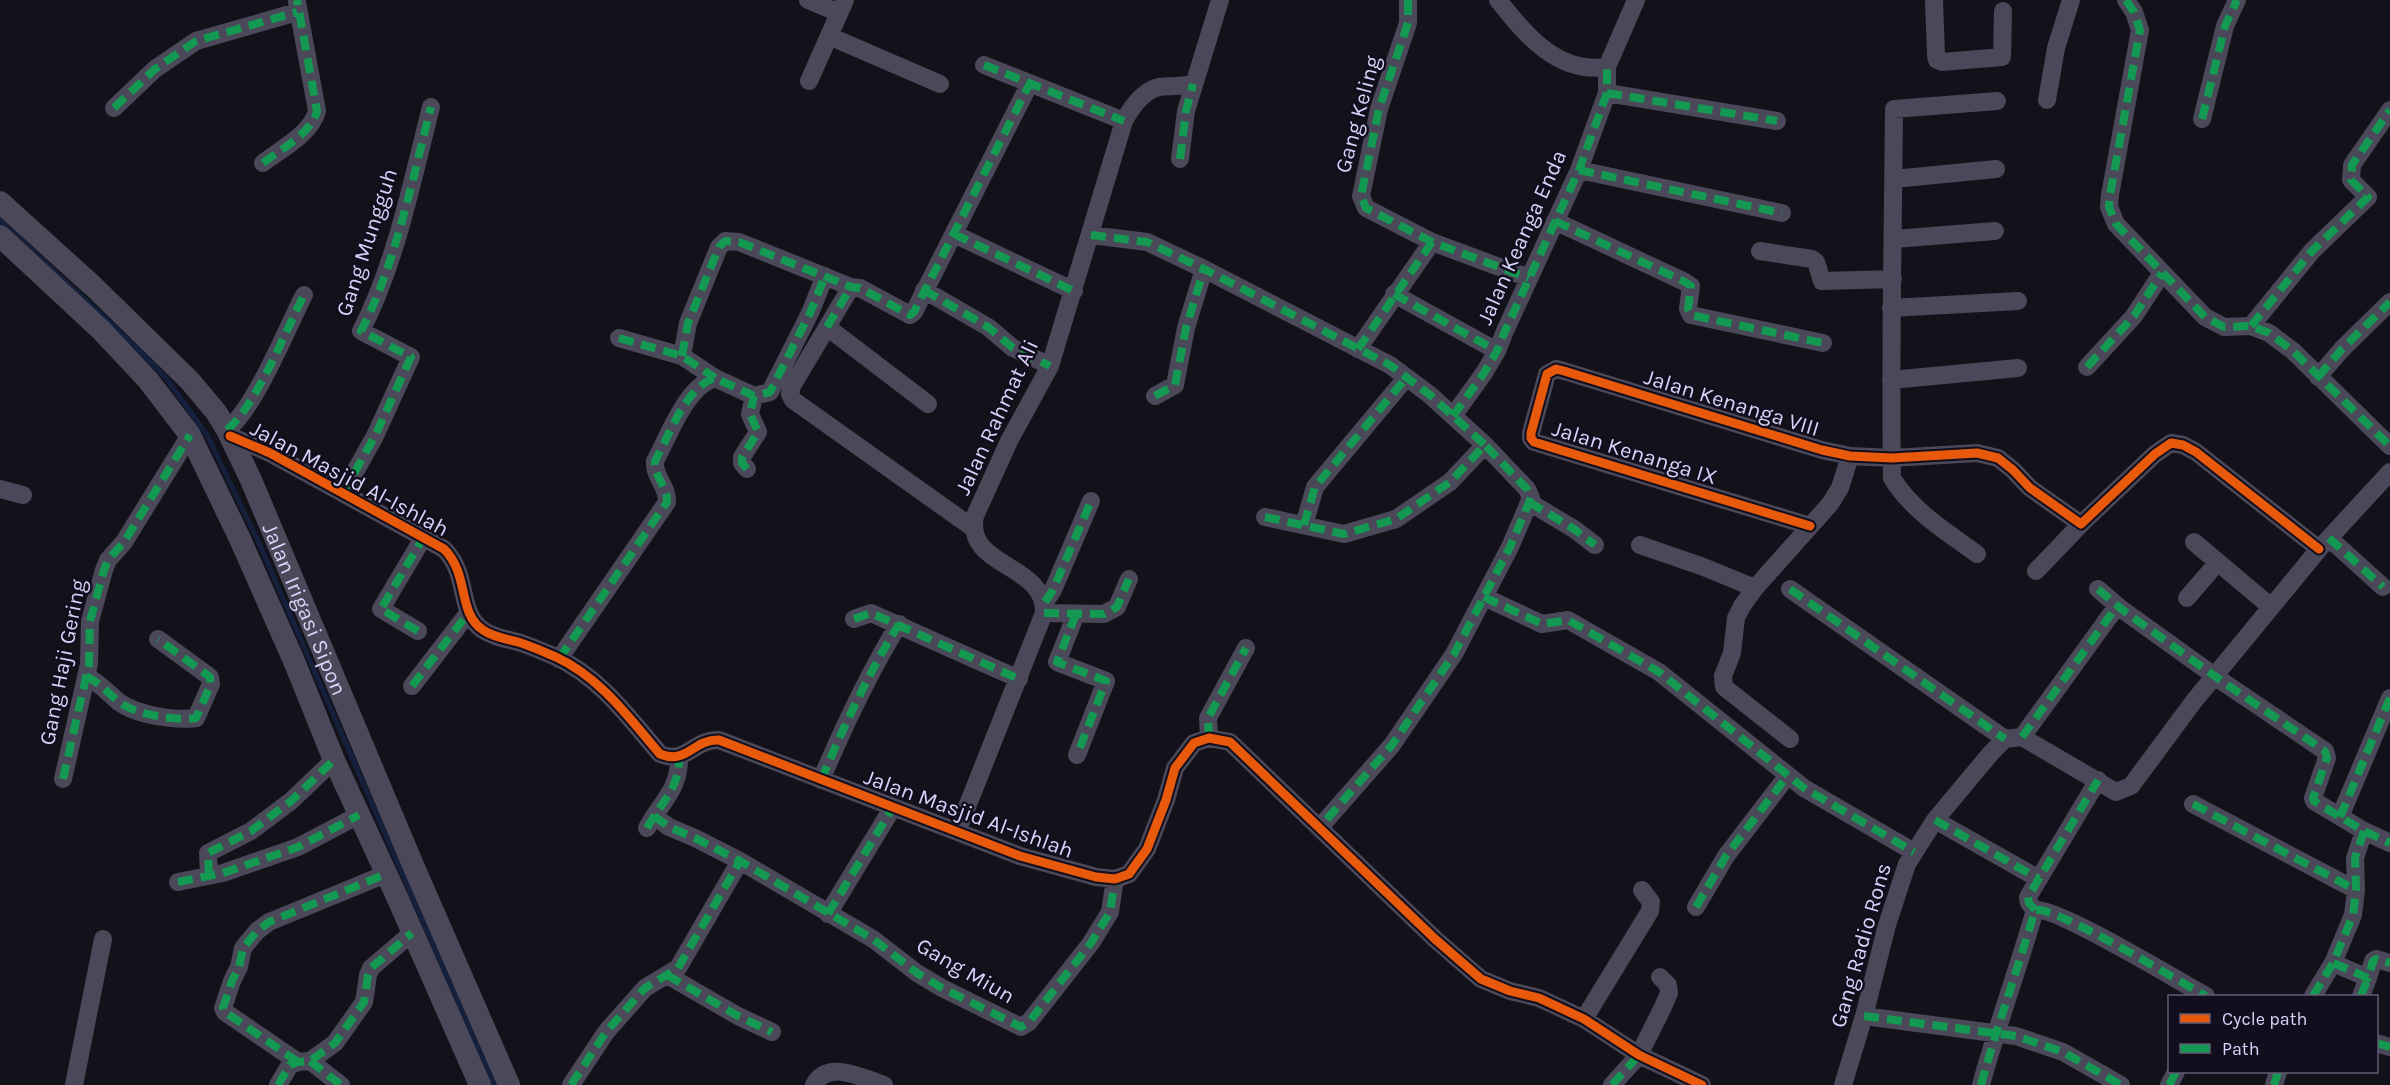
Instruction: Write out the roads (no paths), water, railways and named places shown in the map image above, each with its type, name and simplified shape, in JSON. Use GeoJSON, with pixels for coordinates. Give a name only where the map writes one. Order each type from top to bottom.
{"type":"FeatureCollection","features":[{"type":"Feature","properties":{"kind":"street"},"geometry":{"type":"LineString","coordinates":[[808,0],[842,7],[809,81]]}},
{"type":"Feature","properties":{"kind":"street"},"geometry":{"type":"LineString","coordinates":[[1180,159],[1186,111],[1194,84],[1199,76],[1220,0]]}},
{"type":"Feature","properties":{"kind":"street","name":"Gang Keling"},"geometry":{"type":"LineString","coordinates":[[1408,0],[1408,23],[1379,109],[1361,196],[1366,208],[1432,242],[1529,278]]}},
{"type":"Feature","properties":{"kind":"street"},"geometry":{"type":"LineString","coordinates":[[1498,0],[1528,37],[1550,54],[1574,66],[1594,69],[1607,67],[1636,0]]}},
{"type":"Feature","properties":{"kind":"street"},"geometry":{"type":"LineString","coordinates":[[1934,0],[1936,55],[1937,60],[1942,62],[2002,57],[2003,11]]}},
{"type":"Feature","properties":{"kind":"street"},"geometry":{"type":"LineString","coordinates":[[2047,100],[2056,48],[2071,0]]}},
{"type":"Feature","properties":{"kind":"street"},"geometry":{"type":"LineString","coordinates":[[2126,0],[2134,12],[2140,30],[2109,207],[2116,224],[2205,316],[2224,327],[2251,326],[2270,333],[2293,351],[2390,446]]}},
{"type":"Feature","properties":{"kind":"street"},"geometry":{"type":"LineString","coordinates":[[2202,119],[2225,26],[2237,0]]}},
{"type":"Feature","properties":{"kind":"street"},"geometry":{"type":"LineString","coordinates":[[114,108],[155,69],[196,41],[297,6],[317,111],[309,128],[263,163]]}},
{"type":"Feature","properties":{"kind":"street"},"geometry":{"type":"LineString","coordinates":[[829,36],[940,84]]}},
{"type":"Feature","properties":{"kind":"street"},"geometry":{"type":"LineString","coordinates":[[984,65],[1124,121]]}},
{"type":"Feature","properties":{"kind":"street","name":"Jalan Keanga Enda"},"geometry":{"type":"LineString","coordinates":[[1453,416],[1497,351],[1580,170],[1607,93],[1607,67]]}},
{"type":"Feature","properties":{"kind":"street"},"geometry":{"type":"LineString","coordinates":[[682,356],[688,323],[718,247],[726,241],[739,242],[851,287],[860,288],[906,315],[914,312],[1030,83]]}},
{"type":"Feature","properties":{"kind":"street","name":"Jalan Rahmat Ali"},"geometry":{"type":"LineString","coordinates":[[1044,608],[1036,586],[982,546],[973,528],[975,516],[1009,441],[1050,366],[1124,121],[1131,108],[1156,88],[1183,87],[1194,84]]}},
{"type":"Feature","properties":{"kind":"street"},"geometry":{"type":"LineString","coordinates":[[1607,93],[1777,121]]}},
{"type":"Feature","properties":{"kind":"street"},"geometry":{"type":"LineString","coordinates":[[1790,739],[1724,687],[1723,676],[1736,618],[1755,588],[1830,504],[1840,488],[1869,456],[1892,380],[1889,278],[1894,239],[1894,109],[1997,101]]}},
{"type":"Feature","properties":{"kind":"street","name":"Gang Mungguh"},"geometry":{"type":"LineString","coordinates":[[343,493],[375,436],[411,357],[361,331],[376,303],[431,107]]}},
{"type":"Feature","properties":{"kind":"street"},"geometry":{"type":"LineString","coordinates":[[2251,326],[2312,251],[2368,197],[2351,180],[2352,165],[2390,110]]}},
{"type":"Feature","properties":{"kind":"street"},"geometry":{"type":"LineString","coordinates":[[1894,179],[1996,169]]}},
{"type":"Feature","properties":{"kind":"street"},"geometry":{"type":"LineString","coordinates":[[1580,170],[1782,213]]}},
{"type":"Feature","properties":{"kind":"street","name":"Jalan Irigasi Sipon"},"geometry":{"type":"LineString","coordinates":[[0,202],[94,286],[192,413],[240,539],[290,651],[334,760],[480,1085]]}},
{"type":"Feature","properties":{"kind":"street"},"geometry":{"type":"LineString","coordinates":[[1555,221],[1692,286],[1688,309],[1691,315],[1822,343]]}},
{"type":"Feature","properties":{"kind":"street"},"geometry":{"type":"LineString","coordinates":[[1894,239],[1995,231]]}},
{"type":"Feature","properties":{"kind":"street"},"geometry":{"type":"LineString","coordinates":[[954,234],[1074,291]]}},
{"type":"Feature","properties":{"kind":"street","name":"Jalan Irigasi Sipon"},"geometry":{"type":"LineString","coordinates":[[0,236],[50,280],[148,380],[192,413],[228,433],[251,480],[413,865],[509,1085]]}},
{"type":"Feature","properties":{"kind":"street"},"geometry":{"type":"LineString","coordinates":[[1091,236],[1147,242],[1390,365],[1485,445],[1527,489],[1531,498],[1454,654],[1392,745],[1320,827]]}},
{"type":"Feature","properties":{"kind":"street"},"geometry":{"type":"LineString","coordinates":[[1358,349],[1432,242]]}},
{"type":"Feature","properties":{"kind":"street"},"geometry":{"type":"LineString","coordinates":[[1760,251],[1812,259],[1816,262],[1822,281],[1889,278]]}},
{"type":"Feature","properties":{"kind":"street"},"geometry":{"type":"LineString","coordinates":[[1155,396],[1174,385],[1186,328],[1204,269]]}},
{"type":"Feature","properties":{"kind":"street"},"geometry":{"type":"LineString","coordinates":[[2087,367],[2134,316],[2162,273]]}},
{"type":"Feature","properties":{"kind":"street"},"geometry":{"type":"LineString","coordinates":[[619,338],[682,356],[715,378],[754,396],[770,392],[810,313],[825,276]]}},
{"type":"Feature","properties":{"kind":"street"},"geometry":{"type":"LineString","coordinates":[[851,287],[792,386],[790,394],[793,400],[973,528]]}},
{"type":"Feature","properties":{"kind":"street"},"geometry":{"type":"LineString","coordinates":[[924,290],[988,327],[1013,348],[1050,366]]}},
{"type":"Feature","properties":{"kind":"street"},"geometry":{"type":"LineString","coordinates":[[1395,294],[1497,351]]}},
{"type":"Feature","properties":{"kind":"street"},"geometry":{"type":"LineString","coordinates":[[228,433],[255,393],[304,295]]}},
{"type":"Feature","properties":{"kind":"street"},"geometry":{"type":"LineString","coordinates":[[1891,308],[2018,301]]}},
{"type":"Feature","properties":{"kind":"street"},"geometry":{"type":"LineString","coordinates":[[2318,377],[2342,349],[2390,302]]}},
{"type":"Feature","properties":{"kind":"street"},"geometry":{"type":"LineString","coordinates":[[827,327],[928,404]]}},
{"type":"Feature","properties":{"kind":"street"},"geometry":{"type":"LineString","coordinates":[[1892,380],[2018,368]]}},
{"type":"Feature","properties":{"kind":"street","name":"Jalan Kenanga IX"},"geometry":{"type":"LineString","coordinates":[[1564,371],[1556,369],[1547,374],[1531,433],[1534,442],[1810,526]]}},
{"type":"Feature","properties":{"kind":"street","name":"Jalan Kenanga VIII"},"geometry":{"type":"LineString","coordinates":[[1564,371],[1822,450],[1869,456],[1977,453],[1998,458],[2030,488],[2081,524]]}},
{"type":"Feature","properties":{"kind":"street"},"geometry":{"type":"LineString","coordinates":[[559,658],[667,502],[667,493],[655,471],[655,461],[691,394],[701,384],[715,378]]}},
{"type":"Feature","properties":{"kind":"street"},"geometry":{"type":"LineString","coordinates":[[1304,525],[1315,487],[1406,378]]}},
{"type":"Feature","properties":{"kind":"street"},"geometry":{"type":"LineString","coordinates":[[747,469],[742,463],[742,457],[758,432],[750,414],[754,396]]}},
{"type":"Feature","properties":{"kind":"street","name":"Gang Haji Gering"},"geometry":{"type":"LineString","coordinates":[[63,778],[90,654],[90,621],[108,560],[124,542],[192,413]]}},
{"type":"Feature","properties":{"kind":"street","name":"Jalan Masjid Al-Ishlah"},"geometry":{"type":"LineString","coordinates":[[228,433],[270,453],[444,549],[453,558],[459,570],[469,612],[474,623],[483,631],[559,658],[601,686],[660,754],[669,758],[679,757],[707,740],[719,740],[1020,856],[1096,877],[1115,879]]}},
{"type":"Feature","properties":{"kind":"street"},"geometry":{"type":"LineString","coordinates":[[2036,571],[2081,524],[2155,454],[2170,443],[2183,445],[2196,452],[2383,587]]}},
{"type":"Feature","properties":{"kind":"street"},"geometry":{"type":"LineString","coordinates":[[1265,517],[1344,534],[1396,519],[1450,482],[1485,445]]}},
{"type":"Feature","properties":{"kind":"street"},"geometry":{"type":"LineString","coordinates":[[1869,456],[1892,478],[1901,492],[1924,515],[1977,554]]}},
{"type":"Feature","properties":{"kind":"street"},"geometry":{"type":"LineString","coordinates":[[1791,589],[2013,738],[2098,780],[2116,792],[2131,786],[2271,607],[2324,544],[2390,472]]}},
{"type":"Feature","properties":{"kind":"street"},"geometry":{"type":"LineString","coordinates":[[0,489],[23,495]]}},
{"type":"Feature","properties":{"kind":"street"},"geometry":{"type":"LineString","coordinates":[[957,832],[1019,680],[1044,608],[1091,501]]}},
{"type":"Feature","properties":{"kind":"street"},"geometry":{"type":"LineString","coordinates":[[1529,502],[1574,529],[1595,545]]}},
{"type":"Feature","properties":{"kind":"street"},"geometry":{"type":"LineString","coordinates":[[418,631],[381,609],[423,538]]}},
{"type":"Feature","properties":{"kind":"street"},"geometry":{"type":"LineString","coordinates":[[2194,542],[2271,607]]}},
{"type":"Feature","properties":{"kind":"street"},"geometry":{"type":"LineString","coordinates":[[1640,545],[1755,588]]}},
{"type":"Feature","properties":{"kind":"street"},"geometry":{"type":"LineString","coordinates":[[2187,598],[2218,562]]}},
{"type":"Feature","properties":{"kind":"street"},"geometry":{"type":"LineString","coordinates":[[1044,608],[1076,614],[1104,614],[1117,607],[1129,579]]}},
{"type":"Feature","properties":{"kind":"street"},"geometry":{"type":"LineString","coordinates":[[2098,589],[2117,606],[2215,676],[2325,751],[2327,758],[2313,798],[2317,804],[2390,843]]}},
{"type":"Feature","properties":{"kind":"street"},"geometry":{"type":"LineString","coordinates":[[1484,597],[1533,621],[1549,624],[1568,620],[1659,672],[1804,788],[1914,852]]}},
{"type":"Feature","properties":{"kind":"street","name":"Gang Radio Rons"},"geometry":{"type":"LineString","coordinates":[[1843,1085],[1900,882],[1914,852],[1935,820],[1991,753],[2013,738],[2117,606]]}},
{"type":"Feature","properties":{"kind":"street"},"geometry":{"type":"LineString","coordinates":[[412,686],[469,612]]}},
{"type":"Feature","properties":{"kind":"street"},"geometry":{"type":"LineString","coordinates":[[854,619],[871,613],[1019,680]]}},
{"type":"Feature","properties":{"kind":"street"},"geometry":{"type":"LineString","coordinates":[[1076,614],[1057,662],[1106,681],[1077,755]]}},
{"type":"Feature","properties":{"kind":"street"},"geometry":{"type":"LineString","coordinates":[[821,780],[849,714],[898,624]]}},
{"type":"Feature","properties":{"kind":"street"},"geometry":{"type":"LineString","coordinates":[[86,676],[99,683],[121,704],[134,711],[179,718],[196,718],[212,681],[205,672],[158,639]]}},
{"type":"Feature","properties":{"kind":"street"},"geometry":{"type":"LineString","coordinates":[[1209,738],[1208,718],[1246,648]]}},
{"type":"Feature","properties":{"kind":"street"},"geometry":{"type":"LineString","coordinates":[[2340,817],[2390,698]]}},
{"type":"Feature","properties":{"kind":"street"},"geometry":{"type":"LineString","coordinates":[[1115,879],[1129,874],[1146,849],[1166,801],[1175,768],[1194,743],[1209,738],[1230,742],[1441,944],[1481,979],[1510,991],[1539,998],[1584,1019],[1640,1054],[1702,1085]]}},
{"type":"Feature","properties":{"kind":"street"},"geometry":{"type":"LineString","coordinates":[[679,757],[679,773],[674,787],[650,822],[669,827],[740,861],[828,914],[893,807]]}},
{"type":"Feature","properties":{"kind":"street"},"geometry":{"type":"LineString","coordinates":[[209,875],[208,853],[251,831],[291,801],[334,760]]}},
{"type":"Feature","properties":{"kind":"street"},"geometry":{"type":"LineString","coordinates":[[1696,907],[1726,856],[1788,775]]}},
{"type":"Feature","properties":{"kind":"street"},"geometry":{"type":"LineString","coordinates":[[2035,910],[2029,903],[2028,897],[2098,780]]}},
{"type":"Feature","properties":{"kind":"street"},"geometry":{"type":"LineString","coordinates":[[2193,804],[2356,890]]}},
{"type":"Feature","properties":{"kind":"street"},"geometry":{"type":"LineString","coordinates":[[178,882],[223,873],[298,847],[359,815]]}},
{"type":"Feature","properties":{"kind":"street"},"geometry":{"type":"LineString","coordinates":[[1935,820],[2039,879]]}},
{"type":"Feature","properties":{"kind":"street"},"geometry":{"type":"LineString","coordinates":[[2314,995],[2333,963],[2354,915],[2355,858],[2364,831]]}},
{"type":"Feature","properties":{"kind":"street"},"geometry":{"type":"LineString","coordinates":[[571,1085],[606,1032],[645,988],[678,968],[740,861]]}},
{"type":"Feature","properties":{"kind":"street"},"geometry":{"type":"LineString","coordinates":[[341,1085],[225,1012],[224,1008],[243,948],[257,931],[269,922],[386,874]]}},
{"type":"Feature","properties":{"kind":"street","name":"Gang Miun"},"geometry":{"type":"LineString","coordinates":[[828,914],[873,939],[917,973],[942,988],[1021,1028],[1029,1022],[1091,944],[1110,912],[1115,879]]}},
{"type":"Feature","properties":{"kind":"street"},"geometry":{"type":"LineString","coordinates":[[1584,1019],[1650,911],[1650,902],[1642,890]]}},
{"type":"Feature","properties":{"kind":"street"},"geometry":{"type":"LineString","coordinates":[[2035,910],[2040,909],[2066,920],[2129,952],[2204,995]]}},
{"type":"Feature","properties":{"kind":"street"},"geometry":{"type":"LineString","coordinates":[[1982,1085],[1995,1035],[2005,1010],[2035,910]]}},
{"type":"Feature","properties":{"kind":"street"},"geometry":{"type":"LineString","coordinates":[[278,1085],[290,1065],[304,1062],[335,1043],[364,1002],[371,968],[412,933]]}},
{"type":"Feature","properties":{"kind":"street"},"geometry":{"type":"LineString","coordinates":[[74,1085],[103,939]]}},
{"type":"Feature","properties":{"kind":"street"},"geometry":{"type":"LineString","coordinates":[[2361,995],[2373,961],[2376,958],[2390,963]]}},
{"type":"Feature","properties":{"kind":"street"},"geometry":{"type":"LineString","coordinates":[[2333,963],[2368,978]]}},
{"type":"Feature","properties":{"kind":"street"},"geometry":{"type":"LineString","coordinates":[[667,975],[738,1016],[772,1032]]}},
{"type":"Feature","properties":{"kind":"street"},"geometry":{"type":"LineString","coordinates":[[1612,1085],[1640,1054],[1669,993],[1668,985],[1660,977]]}},
{"type":"Feature","properties":{"kind":"street"},"geometry":{"type":"LineString","coordinates":[[1864,1016],[2016,1036],[2063,1053],[2121,1085]]}},
{"type":"Feature","properties":{"kind":"street"},"geometry":{"type":"LineString","coordinates":[[814,1085],[817,1078],[830,1071],[857,1076],[884,1085]]}},
{"type":"Feature","properties":{"kind":"waterway"},"geometry":{"type":"LineString","coordinates":[[0,220],[166,378],[207,435],[259,543],[494,1085]]}}]}
